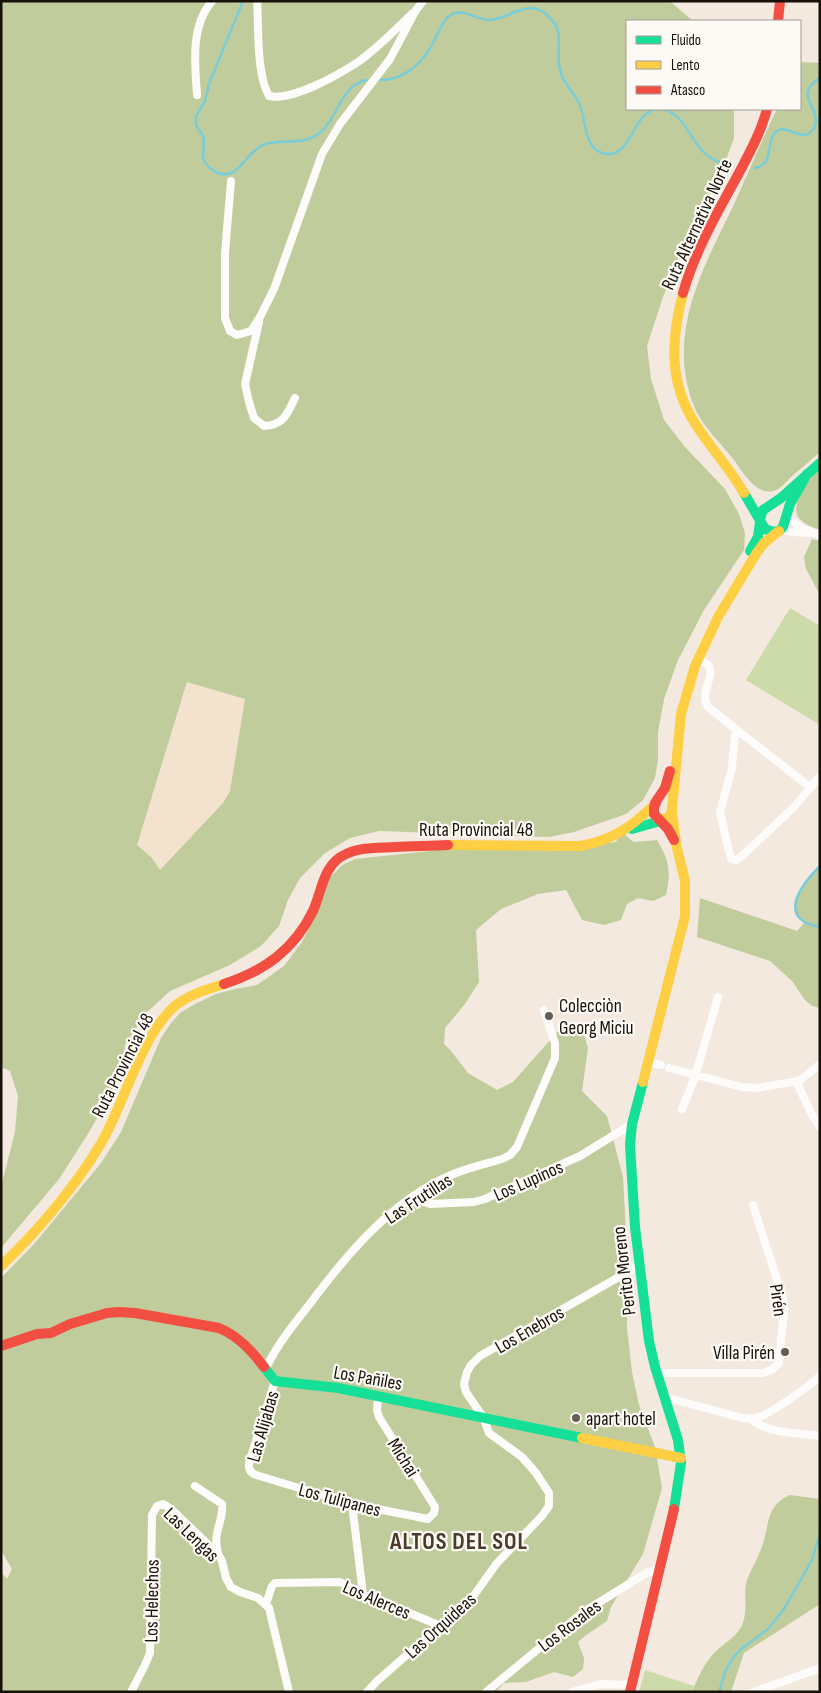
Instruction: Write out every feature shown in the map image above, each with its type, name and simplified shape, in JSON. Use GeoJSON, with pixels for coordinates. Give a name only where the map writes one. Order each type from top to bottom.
{"type":"FeatureCollection","features":[{"type":"Feature","properties":{"kind":"main road"},"geometry":{"type":"LineString","coordinates":[[778,20],[780,1]]}},
{"type":"Feature","properties":{"kind":"main road","name":"Ruta Alternativa Norte"},"geometry":{"type":"LineString","coordinates":[[760,521],[742,489],[696,424],[683,402],[675,370],[673,330],[681,296],[704,240],[755,142],[767,110]]}},
{"type":"Feature","properties":{"kind":"main road","name":"Ruta Provincial 48"},"geometry":{"type":"LineString","coordinates":[[622,832],[641,818],[654,804],[668,781],[678,707],[685,679],[710,622],[756,542],[762,510],[784,495],[813,469]]}},
{"type":"Feature","properties":{"kind":"main road","name":"Ruta Provincial 48"},"geometry":{"type":"LineString","coordinates":[[1,1266],[26,1241],[78,1178],[100,1146],[119,1110],[148,1045],[162,1020],[169,1012],[191,996],[204,989],[254,974],[268,966],[279,956],[306,923],[315,907],[326,873],[342,856],[366,849],[413,846],[496,844],[574,848],[600,842],[665,815],[681,716],[695,657],[764,542],[785,524],[792,499],[813,469]]}},
{"type":"Feature","properties":{"kind":"main road","name":"Ruta Alternativa Norte"},"geometry":{"type":"LineString","coordinates":[[742,489],[757,502],[770,505]]}},
{"type":"Feature","properties":{"kind":"main road"},"geometry":{"type":"LineString","coordinates":[[770,505],[781,507],[786,515]]}},
{"type":"Feature","properties":{"kind":"main road"},"geometry":{"type":"LineString","coordinates":[[760,521],[768,531],[780,530]]}},
{"type":"Feature","properties":{"kind":"main road"},"geometry":{"type":"LineString","coordinates":[[664,800],[668,802],[665,815],[653,812],[654,804],[664,800]]}},
{"type":"Feature","properties":{"kind":"main road","name":"Perito Moreno"},"geometry":{"type":"LineString","coordinates":[[665,815],[668,829],[676,844]]}},
{"type":"Feature","properties":{"kind":"main road","name":"Perito Moreno"},"geometry":{"type":"LineString","coordinates":[[631,1689],[677,1494],[681,1458],[678,1440],[649,1341],[635,1227],[630,1144],[632,1124],[685,916],[686,888],[676,844],[665,815]]}},
{"type":"Feature","properties":{"kind":"main road"},"geometry":{"type":"LineString","coordinates":[[1,1346],[108,1313],[124,1312],[218,1328],[236,1337],[266,1368],[275,1381]]}},
{"type":"Feature","properties":{"kind":"main road","name":"Los Pañiles"},"geometry":{"type":"LineString","coordinates":[[275,1381],[338,1388],[681,1458]]}},
{"type":"Feature","properties":{"kind":"street"},"geometry":{"type":"LineString","coordinates":[[197,95],[196,40],[203,11],[212,1]]}},
{"type":"Feature","properties":{"kind":"street"},"geometry":{"type":"LineString","coordinates":[[258,1],[261,71],[269,96],[275,97],[307,90],[358,62],[416,10]]}},
{"type":"Feature","properties":{"kind":"street"},"geometry":{"type":"LineString","coordinates":[[231,181],[225,253],[225,318],[230,332],[237,335],[251,330],[260,318],[274,289],[322,154],[340,124],[390,59],[416,10],[423,1]]}},
{"type":"Feature","properties":{"kind":"street"},"geometry":{"type":"LineString","coordinates":[[260,318],[245,384],[254,418],[264,426],[275,425],[285,418],[296,398]]}},
{"type":"Feature","properties":{"kind":"street"},"geometry":{"type":"LineString","coordinates":[[786,515],[801,527],[817,534]]}},
{"type":"Feature","properties":{"kind":"street"},"geometry":{"type":"LineString","coordinates":[[780,530],[817,534]]}},
{"type":"Feature","properties":{"kind":"street"},"geometry":{"type":"LineString","coordinates":[[695,657],[708,666],[710,671],[704,694],[706,705],[810,787]]}},
{"type":"Feature","properties":{"kind":"street"},"geometry":{"type":"LineString","coordinates":[[735,729],[732,768],[720,812],[732,859],[740,858],[794,807],[820,776]]}},
{"type":"Feature","properties":{"kind":"street"},"geometry":{"type":"LineString","coordinates":[[682,1109],[695,1075],[718,997]]}},
{"type":"Feature","properties":{"kind":"street","name":"Las Frutillas"},"geometry":{"type":"LineString","coordinates":[[266,1368],[276,1349],[328,1280],[382,1220],[400,1205],[451,1175],[502,1159],[510,1155],[517,1147],[555,1058],[555,1043],[544,1010]]}},
{"type":"Feature","properties":{"kind":"street"},"geometry":{"type":"LineString","coordinates":[[648,1062],[749,1088],[796,1082],[820,1064]]}},
{"type":"Feature","properties":{"kind":"street"},"geometry":{"type":"LineString","coordinates":[[796,1082],[820,1127]]}},
{"type":"Feature","properties":{"kind":"street","name":"Los Lupinos"},"geometry":{"type":"LineString","coordinates":[[416,1195],[424,1202],[430,1204],[474,1202],[485,1199],[574,1160],[632,1124]]}},
{"type":"Feature","properties":{"kind":"street","name":"Pirén"},"geometry":{"type":"LineString","coordinates":[[657,1373],[767,1373],[779,1363],[784,1310],[783,1298],[753,1205]]}},
{"type":"Feature","properties":{"kind":"street","name":"Los Enebros"},"geometry":{"type":"LineString","coordinates":[[483,1417],[464,1388],[466,1376],[474,1362],[489,1351],[640,1265]]}},
{"type":"Feature","properties":{"kind":"street"},"geometry":{"type":"LineString","coordinates":[[664,1397],[751,1419],[765,1414],[808,1387],[820,1376]]}},
{"type":"Feature","properties":{"kind":"street","name":"Las Alijabas"},"geometry":{"type":"LineString","coordinates":[[250,1470],[249,1463],[275,1381]]}},
{"type":"Feature","properties":{"kind":"street","name":"Michai"},"geometry":{"type":"LineString","coordinates":[[378,1396],[377,1410],[379,1417],[434,1504],[435,1510],[432,1516]]}},
{"type":"Feature","properties":{"kind":"street","name":"Las Orquideas"},"geometry":{"type":"LineString","coordinates":[[367,1692],[377,1681],[476,1595],[497,1562],[542,1516],[549,1506],[549,1493],[533,1469],[522,1457],[489,1432],[483,1417]]}},
{"type":"Feature","properties":{"kind":"street"},"geometry":{"type":"LineString","coordinates":[[751,1419],[758,1425],[768,1429],[820,1436]]}},
{"type":"Feature","properties":{"kind":"street","name":"Los Tulipanes"},"geometry":{"type":"LineString","coordinates":[[250,1470],[256,1475],[352,1504],[422,1519],[428,1519],[432,1516]]}},
{"type":"Feature","properties":{"kind":"street"},"geometry":{"type":"LineString","coordinates":[[195,1486],[222,1504],[215,1537],[218,1554]]}},
{"type":"Feature","properties":{"kind":"street","name":"Las Lengas"},"geometry":{"type":"LineString","coordinates":[[157,1506],[163,1504],[169,1507],[218,1554],[231,1587],[258,1598],[266,1604]]}},
{"type":"Feature","properties":{"kind":"street"},"geometry":{"type":"LineString","coordinates":[[352,1504],[363,1594]]}},
{"type":"Feature","properties":{"kind":"street","name":"Los Helechos"},"geometry":{"type":"LineString","coordinates":[[131,1692],[145,1665],[151,1647],[152,1518],[157,1506]]}},
{"type":"Feature","properties":{"kind":"street","name":"Los Rosales"},"geometry":{"type":"LineString","coordinates":[[486,1692],[582,1613],[648,1572],[659,1570]]}},
{"type":"Feature","properties":{"kind":"street","name":"Los Alerces"},"geometry":{"type":"LineString","coordinates":[[266,1604],[272,1586],[278,1582],[337,1581],[363,1594],[441,1626]]}},
{"type":"Feature","properties":{"kind":"street"},"geometry":{"type":"LineString","coordinates":[[266,1604],[271,1613],[289,1692]]}},
{"type":"Feature","properties":{"kind":"street"},"geometry":{"type":"LineString","coordinates":[[754,1692],[820,1668]]}},
{"type":"Feature","properties":{"kind":"street"},"geometry":{"type":"LineString","coordinates":[[572,1692],[603,1684],[631,1689]]}},
{"type":"Feature","properties":{"kind":"shaded area"},"geometry":{"type":"Polygon","coordinates":[[[188,681],[245,699],[231,787],[228,795],[223,803],[160,871],[152,858],[137,845],[188,681]]]}},
{"type":"Feature","properties":{"kind":"green space"},"geometry":{"type":"Polygon","coordinates":[[[1,1],[667,1],[672,3],[692,20],[626,20],[626,110],[734,110],[734,138],[718,181],[686,240],[663,297],[647,346],[651,379],[664,420],[685,447],[725,489],[739,514],[745,533],[744,550],[704,610],[678,660],[664,699],[658,732],[658,760],[655,778],[643,800],[626,814],[574,832],[549,837],[379,831],[350,838],[325,853],[300,878],[288,900],[279,926],[261,946],[230,965],[170,991],[145,1014],[125,1045],[122,1069],[109,1098],[86,1137],[59,1179],[1,1248],[1,1187],[15,1132],[18,1096],[10,1071],[1,1067],[1,1]],[[187,682],[137,845],[152,858],[160,870],[223,803],[230,791],[245,699],[187,682]]]}},
{"type":"Feature","properties":{"kind":"green space"},"geometry":{"type":"Polygon","coordinates":[[[801,62],[820,63],[820,452],[781,487],[768,492],[757,488],[749,480],[698,415],[686,379],[684,352],[686,327],[692,301],[701,276],[777,110],[801,110],[801,62]]]}},
{"type":"Feature","properties":{"kind":"green space"},"geometry":{"type":"Polygon","coordinates":[[[820,468],[820,530],[802,521],[796,507],[801,493],[820,468]]]}},
{"type":"Feature","properties":{"kind":"green space"},"geometry":{"type":"Polygon","coordinates":[[[812,539],[820,541],[820,595],[806,569],[804,557],[812,539]]]}},
{"type":"Feature","properties":{"kind":"green space"},"geometry":{"type":"Polygon","coordinates":[[[790,608],[820,626],[820,725],[746,680],[790,608]]]}},
{"type":"Feature","properties":{"kind":"green space"},"geometry":{"type":"Polygon","coordinates":[[[621,832],[634,842],[657,840],[665,854],[669,873],[666,895],[653,901],[638,898],[627,904],[621,920],[604,925],[582,920],[566,890],[538,894],[501,909],[476,930],[479,982],[465,1004],[445,1028],[444,1044],[468,1073],[497,1090],[513,1082],[559,1030],[584,1035],[588,1048],[582,1091],[607,1116],[623,1177],[628,1271],[627,1328],[632,1372],[639,1405],[655,1447],[662,1488],[643,1554],[611,1607],[607,1621],[578,1642],[584,1658],[583,1669],[573,1677],[554,1672],[526,1682],[504,1683],[496,1692],[1,1692],[1,1572],[7,1579],[12,1569],[1,1550],[1,1278],[35,1243],[101,1163],[121,1132],[161,1038],[171,1023],[180,1013],[195,1004],[216,994],[257,985],[284,966],[302,942],[315,917],[330,877],[344,864],[355,859],[496,844],[609,843],[616,842],[621,832]]]}},
{"type":"Feature","properties":{"kind":"green space"},"geometry":{"type":"Polygon","coordinates":[[[820,866],[820,1008],[812,1006],[805,1000],[792,981],[770,961],[697,937],[700,898],[797,931],[804,923],[796,914],[799,894],[810,876],[820,866]]]}},
{"type":"Feature","properties":{"kind":"green space"},"geometry":{"type":"Polygon","coordinates":[[[790,1495],[820,1499],[820,1604],[744,1653],[731,1692],[692,1692],[710,1658],[742,1626],[745,1615],[746,1584],[764,1541],[769,1518],[776,1505],[790,1495]]]}},
{"type":"Feature","properties":{"kind":"green space"},"geometry":{"type":"Polygon","coordinates":[[[645,1670],[694,1686],[692,1692],[639,1692],[645,1670]]]}},
{"type":"Feature","properties":{"kind":"waterway"},"geometry":{"type":"LineString","coordinates":[[243,1],[209,84],[205,101],[196,116],[196,125],[204,138],[203,159],[214,171],[228,174],[236,170],[253,152],[263,145],[301,141],[315,136],[328,125],[345,95],[357,84],[366,80]]}},
{"type":"Feature","properties":{"kind":"waterway"},"geometry":{"type":"LineString","coordinates":[[378,80],[405,74],[419,62],[430,47],[444,21],[454,13],[459,12],[489,20],[500,18],[521,9],[533,8],[540,10],[547,16],[557,29],[561,75],[579,103],[587,134],[594,148],[609,154],[617,152],[623,148],[641,119],[653,110]]}},
{"type":"Feature","properties":{"kind":"waterway"},"geometry":{"type":"LineString","coordinates":[[755,168],[761,166],[768,157],[771,140],[777,131],[782,129],[802,135],[807,135],[811,132],[815,126],[816,119],[809,101],[808,90],[820,78]]}},
{"type":"Feature","properties":{"kind":"waterway"},"geometry":{"type":"LineString","coordinates":[[666,110],[674,114],[681,121],[706,154],[728,165]]}},
{"type":"Feature","properties":{"kind":"waterway"},"geometry":{"type":"LineString","coordinates":[[820,536],[820,556]]}},
{"type":"Feature","properties":{"kind":"waterway"},"geometry":{"type":"LineString","coordinates":[[820,866],[805,883],[796,901],[795,909],[799,917],[807,923],[820,927]]}},
{"type":"Feature","properties":{"kind":"waterway"},"geometry":{"type":"LineString","coordinates":[[719,1692],[725,1672],[732,1659],[741,1649],[768,1629],[784,1609],[812,1560],[820,1533]]}},
{"type":"Feature","properties":{"kind":"traffic: fast"},"geometry":{"type":"LineString","coordinates":[[760,519],[763,510],[781,498],[820,463]]}},
{"type":"Feature","properties":{"kind":"traffic: fast"},"geometry":{"type":"LineString","coordinates":[[744,493],[765,529],[773,532],[779,531],[783,527],[790,504],[807,474]]}},
{"type":"Feature","properties":{"kind":"traffic: fast"},"geometry":{"type":"LineString","coordinates":[[750,551],[758,537],[760,522]]}},
{"type":"Feature","properties":{"kind":"traffic: fast"},"geometry":{"type":"LineString","coordinates":[[632,829],[664,820]]}},
{"type":"Feature","properties":{"kind":"traffic: fast"},"geometry":{"type":"LineString","coordinates":[[643,1082],[632,1124],[630,1145],[635,1227],[649,1341],[655,1367],[678,1440],[681,1463],[674,1509]]}},
{"type":"Feature","properties":{"kind":"traffic: fast"},"geometry":{"type":"LineString","coordinates":[[264,1367],[275,1381],[338,1388],[582,1438]]}},
{"type":"Feature","properties":{"kind":"traffic: slow"},"geometry":{"type":"LineString","coordinates":[[683,293],[674,344],[676,377],[680,393],[696,425],[744,493]]}},
{"type":"Feature","properties":{"kind":"traffic: slow"},"geometry":{"type":"LineString","coordinates":[[672,809],[681,714],[695,666],[718,617],[756,554],[764,543],[779,531]]}},
{"type":"Feature","properties":{"kind":"traffic: slow"},"geometry":{"type":"LineString","coordinates":[[448,845],[580,846],[602,840],[620,832],[654,805]]}},
{"type":"Feature","properties":{"kind":"traffic: slow"},"geometry":{"type":"LineString","coordinates":[[657,818],[667,818],[672,810]]}},
{"type":"Feature","properties":{"kind":"traffic: slow"},"geometry":{"type":"LineString","coordinates":[[643,1082],[685,916],[685,881],[676,844],[672,811]]}},
{"type":"Feature","properties":{"kind":"traffic: slow"},"geometry":{"type":"LineString","coordinates":[[1,1266],[54,1209],[90,1161],[109,1129],[143,1052],[164,1018],[176,1005],[187,998],[224,984]]}},
{"type":"Feature","properties":{"kind":"traffic: slow"},"geometry":{"type":"LineString","coordinates":[[582,1438],[681,1458]]}},
{"type":"Feature","properties":{"kind":"traffic: jam"},"geometry":{"type":"LineString","coordinates":[[778,20],[780,1]]}},
{"type":"Feature","properties":{"kind":"traffic: jam"},"geometry":{"type":"LineString","coordinates":[[683,293],[700,247],[751,150],[767,110]]}},
{"type":"Feature","properties":{"kind":"traffic: jam"},"geometry":{"type":"LineString","coordinates":[[655,803],[665,788],[670,771]]}},
{"type":"Feature","properties":{"kind":"traffic: jam"},"geometry":{"type":"LineString","coordinates":[[656,803],[654,814],[668,829],[674,840]]}},
{"type":"Feature","properties":{"kind":"traffic: jam"},"geometry":{"type":"LineString","coordinates":[[224,984],[252,973],[265,965],[287,948],[297,937],[313,911],[328,871],[338,858],[364,849],[448,845]]}},
{"type":"Feature","properties":{"kind":"traffic: jam"},"geometry":{"type":"LineString","coordinates":[[1,1346],[37,1334],[51,1333],[70,1324],[107,1313],[135,1313],[219,1328],[244,1344],[264,1367]]}},
{"type":"Feature","properties":{"kind":"traffic: jam"},"geometry":{"type":"LineString","coordinates":[[630,1692],[674,1509]]}},
{"type":"Feature","properties":{"kind":"place","name":"Colecciòn Georg Miciu"},"geometry":{"type":"Point","coordinates":[549,1016]}},
{"type":"Feature","properties":{"kind":"place","name":"Villa Pirén"},"geometry":{"type":"Point","coordinates":[785,1352]}},
{"type":"Feature","properties":{"kind":"place","name":"apart hotel"},"geometry":{"type":"Point","coordinates":[576,1418]}},
{"type":"Feature","properties":{"kind":"district","name":"ALTOS DEL SOL"},"geometry":{"type":"Point","coordinates":[459,1541]}}]}
